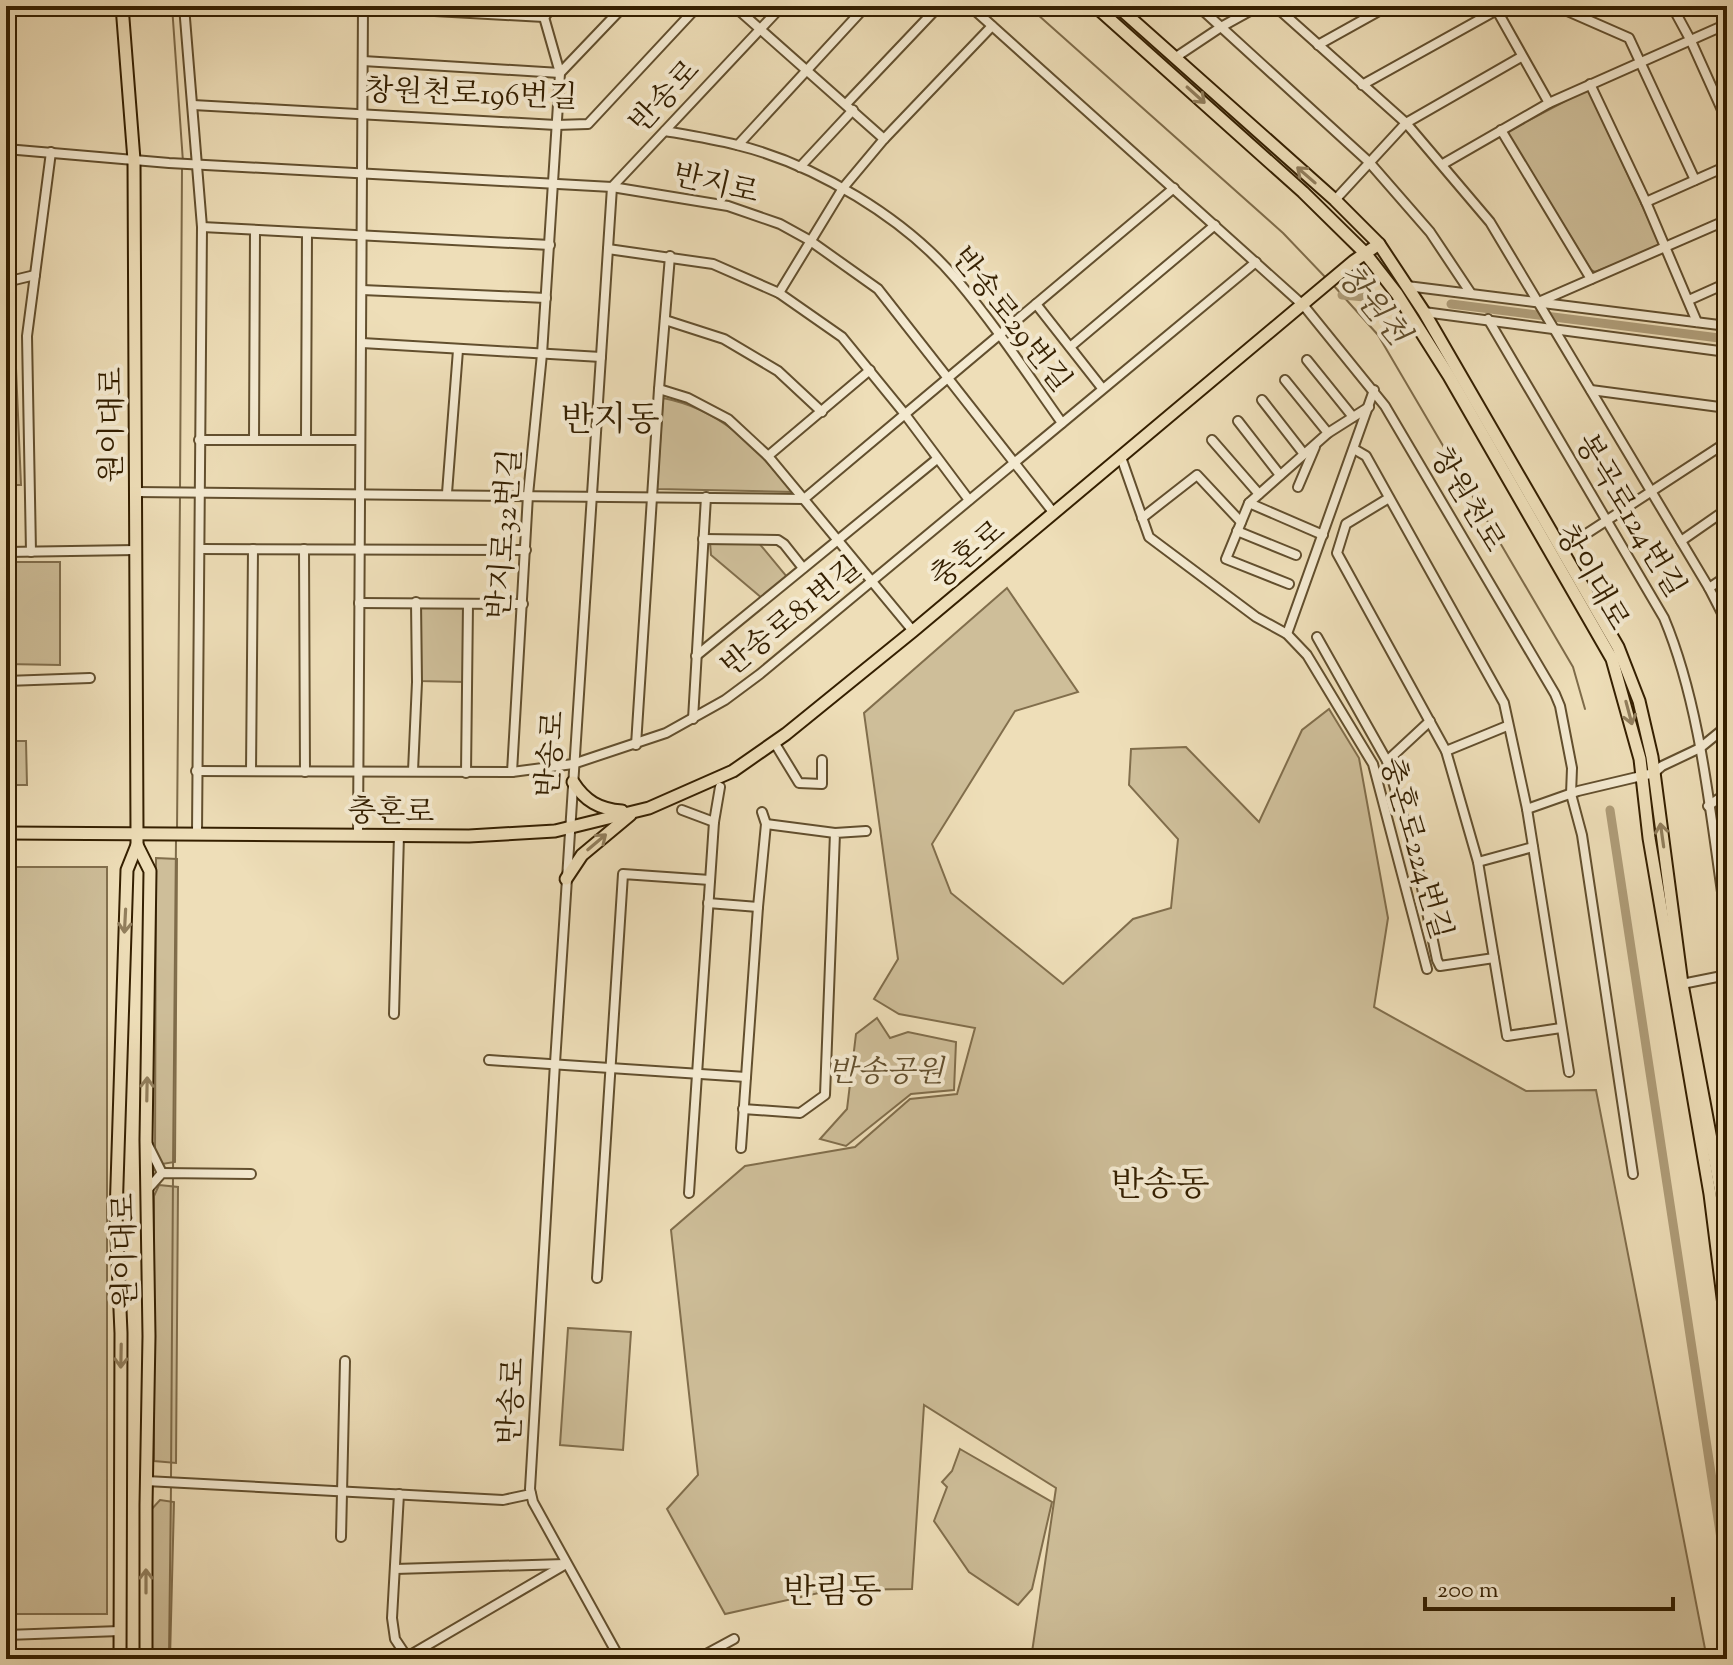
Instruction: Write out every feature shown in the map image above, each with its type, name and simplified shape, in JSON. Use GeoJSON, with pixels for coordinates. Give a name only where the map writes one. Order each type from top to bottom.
{"type":"FeatureCollection","features":[{"type":"Feature","properties":{"kind":"main road","name":"원이대로"},"geometry":{"type":"LineString","coordinates":[[120,1659],[121,1333],[116,1215],[127,870],[137,839],[134,160],[122,6]]}},
{"type":"Feature","properties":{"kind":"main road","name":"창이대로"},"geometry":{"type":"LineString","coordinates":[[1095,6],[1303,192],[1365,253],[1397,294],[1449,376],[1612,659],[1648,774],[1649,838],[1727,1244]]}},
{"type":"Feature","properties":{"kind":"main road","name":"창이대로"},"geometry":{"type":"LineString","coordinates":[[1117,6],[1335,200],[1379,244],[1424,312],[1618,647],[1639,701],[1682,984],[1713,1150],[1719,1193],[1727,1329]]}},
{"type":"Feature","properties":{"kind":"main road"},"geometry":{"type":"LineString","coordinates":[[1164,66],[1176,57]]}},
{"type":"Feature","properties":{"kind":"main road"},"geometry":{"type":"LineString","coordinates":[[1365,253],[1379,244]]}},
{"type":"Feature","properties":{"kind":"main road","name":"충혼로"},"geometry":{"type":"LineString","coordinates":[[137,839],[167,834],[469,836],[570,828],[635,811],[733,771],[913,631],[1365,253]]}},
{"type":"Feature","properties":{"kind":"main road"},"geometry":{"type":"LineString","coordinates":[[573,782],[586,798],[602,808],[635,811]]}},
{"type":"Feature","properties":{"kind":"main road","name":"충혼로"},"geometry":{"type":"LineString","coordinates":[[566,879],[582,855],[635,811]]}},
{"type":"Feature","properties":{"kind":"main road"},"geometry":{"type":"LineString","coordinates":[[6,833],[137,839]]}},
{"type":"Feature","properties":{"kind":"main road","name":"원이대로"},"geometry":{"type":"LineString","coordinates":[[137,839],[150,871],[146,1140],[149,1336],[146,1659]]}},
{"type":"Feature","properties":{"kind":"street"},"geometry":{"type":"LineString","coordinates":[[184,6],[202,227],[194,834]]}},
{"type":"Feature","properties":{"kind":"street"},"geometry":{"type":"LineString","coordinates":[[358,834],[363,6],[544,17]]}},
{"type":"Feature","properties":{"kind":"street"},"geometry":{"type":"LineString","coordinates":[[544,17],[554,6]]}},
{"type":"Feature","properties":{"kind":"street"},"geometry":{"type":"LineString","coordinates":[[363,61],[560,73],[624,6]]}},
{"type":"Feature","properties":{"kind":"street","name":"창원천로196번길"},"geometry":{"type":"LineString","coordinates":[[193,105],[556,125],[588,124],[698,6]]}},
{"type":"Feature","properties":{"kind":"street"},"geometry":{"type":"LineString","coordinates":[[734,6],[884,139]]}},
{"type":"Feature","properties":{"kind":"street","name":"반송로"},"geometry":{"type":"LineString","coordinates":[[620,1659],[566,1564],[531,1494],[573,764],[612,187],[782,6]]}},
{"type":"Feature","properties":{"kind":"street"},"geometry":{"type":"LineString","coordinates":[[738,145],[866,6]]}},
{"type":"Feature","properties":{"kind":"street"},"geometry":{"type":"LineString","coordinates":[[800,167],[939,6]]}},
{"type":"Feature","properties":{"kind":"street","name":"창원천로"},"geometry":{"type":"LineString","coordinates":[[970,6],[1256,262],[1305,302],[1374,390],[1555,694],[1572,768],[1633,1174]]}},
{"type":"Feature","properties":{"kind":"street"},"geometry":{"type":"LineString","coordinates":[[1198,6],[1369,162],[1430,232],[1470,292]]}},
{"type":"Feature","properties":{"kind":"street"},"geometry":{"type":"LineString","coordinates":[[1176,57],[1259,6]]}},
{"type":"Feature","properties":{"kind":"street"},"geometry":{"type":"LineString","coordinates":[[1275,6],[1406,123],[1490,222],[1727,623]]}},
{"type":"Feature","properties":{"kind":"street"},"geometry":{"type":"LineString","coordinates":[[1318,45],[1388,6]]}},
{"type":"Feature","properties":{"kind":"street"},"geometry":{"type":"LineString","coordinates":[[1556,6],[1629,38],[1695,180]]}},
{"type":"Feature","properties":{"kind":"street"},"geometry":{"type":"LineString","coordinates":[[1672,6],[1727,121]]}},
{"type":"Feature","properties":{"kind":"street"},"geometry":{"type":"LineString","coordinates":[[1362,85],[1499,7],[1521,57],[1549,103]]}},
{"type":"Feature","properties":{"kind":"street"},"geometry":{"type":"LineString","coordinates":[[544,17],[560,73]]}},
{"type":"Feature","properties":{"kind":"street"},"geometry":{"type":"LineString","coordinates":[[1443,164],[1549,103],[1727,24]]}},
{"type":"Feature","properties":{"kind":"street"},"geometry":{"type":"LineString","coordinates":[[779,293],[843,188],[884,139],[992,26]]}},
{"type":"Feature","properties":{"kind":"street"},"geometry":{"type":"LineString","coordinates":[[1335,200],[1406,123],[1521,57]]}},
{"type":"Feature","properties":{"kind":"street","name":"반지로32번길"},"geometry":{"type":"LineString","coordinates":[[512,772],[528,495],[542,354],[560,73]]}},
{"type":"Feature","properties":{"kind":"street"},"geometry":{"type":"LineString","coordinates":[[1590,84],[1667,248],[1697,322]]}},
{"type":"Feature","properties":{"kind":"street"},"geometry":{"type":"LineString","coordinates":[[1501,130],[1591,279]]}},
{"type":"Feature","properties":{"kind":"street","name":"반송로29번길"},"geometry":{"type":"LineString","coordinates":[[665,131],[738,145],[800,167],[843,188],[910,234],[956,279],[1062,423]]}},
{"type":"Feature","properties":{"kind":"street"},"geometry":{"type":"LineString","coordinates":[[6,149],[134,160]]}},
{"type":"Feature","properties":{"kind":"street"},"geometry":{"type":"LineString","coordinates":[[31,552],[27,336],[51,152]]}},
{"type":"Feature","properties":{"kind":"street","name":"반지로"},"geometry":{"type":"LineString","coordinates":[[134,160],[612,187],[728,206],[780,224],[809,240],[878,289],[1053,512]]}},
{"type":"Feature","properties":{"kind":"street"},"geometry":{"type":"LineString","coordinates":[[1646,202],[1727,166]]}},
{"type":"Feature","properties":{"kind":"street"},"geometry":{"type":"LineString","coordinates":[[136,492],[804,499],[1174,188]]}},
{"type":"Feature","properties":{"kind":"street"},"geometry":{"type":"LineString","coordinates":[[1540,305],[1591,279],[1727,220]]}},
{"type":"Feature","properties":{"kind":"street"},"geometry":{"type":"LineString","coordinates":[[1070,347],[1215,225]]}},
{"type":"Feature","properties":{"kind":"street"},"geometry":{"type":"LineString","coordinates":[[202,227],[550,245]]}},
{"type":"Feature","properties":{"kind":"street"},"geometry":{"type":"LineString","coordinates":[[254,440],[255,230]]}},
{"type":"Feature","properties":{"kind":"street"},"geometry":{"type":"LineString","coordinates":[[306,439],[307,233]]}},
{"type":"Feature","properties":{"kind":"street"},"geometry":{"type":"LineString","coordinates":[[608,249],[713,264],[779,293],[842,337],[969,500]]}},
{"type":"Feature","properties":{"kind":"street"},"geometry":{"type":"LineString","coordinates":[[636,745],[670,256]]}},
{"type":"Feature","properties":{"kind":"street","name":"반송로81번길"},"geometry":{"type":"LineString","coordinates":[[196,771],[512,772],[573,764],[636,745],[693,719],[737,692],[1256,262]]}},
{"type":"Feature","properties":{"kind":"street"},"geometry":{"type":"LineString","coordinates":[[6,282],[35,275]]}},
{"type":"Feature","properties":{"kind":"street"},"geometry":{"type":"LineString","coordinates":[[1689,300],[1727,283]]}},
{"type":"Feature","properties":{"kind":"street"},"geometry":{"type":"LineString","coordinates":[[1407,286],[1727,326]]}},
{"type":"Feature","properties":{"kind":"street"},"geometry":{"type":"LineString","coordinates":[[362,290],[546,298]]}},
{"type":"Feature","properties":{"kind":"street"},"geometry":{"type":"LineString","coordinates":[[1036,304],[1102,388]]}},
{"type":"Feature","properties":{"kind":"street"},"geometry":{"type":"LineString","coordinates":[[1424,312],[1553,326],[1727,352]]}},
{"type":"Feature","properties":{"kind":"street","name":"봉곡로124번길"},"geometry":{"type":"LineString","coordinates":[[1488,319],[1664,618],[1674,643],[1700,748],[1727,925]]}},
{"type":"Feature","properties":{"kind":"street"},"geometry":{"type":"LineString","coordinates":[[665,320],[724,339],[778,371],[822,412]]}},
{"type":"Feature","properties":{"kind":"street"},"geometry":{"type":"LineString","coordinates":[[362,343],[601,357]]}},
{"type":"Feature","properties":{"kind":"street"},"geometry":{"type":"LineString","coordinates":[[447,493],[458,350]]}},
{"type":"Feature","properties":{"kind":"street"},"geometry":{"type":"LineString","coordinates":[[1307,360],[1353,417]]}},
{"type":"Feature","properties":{"kind":"street"},"geometry":{"type":"LineString","coordinates":[[768,456],[870,370]]}},
{"type":"Feature","properties":{"kind":"street"},"geometry":{"type":"LineString","coordinates":[[1285,380],[1328,433]]}},
{"type":"Feature","properties":{"kind":"street"},"geometry":{"type":"LineString","coordinates":[[659,389],[688,398],[728,419],[768,456],[913,631]]}},
{"type":"Feature","properties":{"kind":"street"},"geometry":{"type":"LineString","coordinates":[[1287,634],[1374,390]]}},
{"type":"Feature","properties":{"kind":"street"},"geometry":{"type":"LineString","coordinates":[[1591,390],[1727,408]]}},
{"type":"Feature","properties":{"kind":"street"},"geometry":{"type":"LineString","coordinates":[[1262,400],[1304,454]]}},
{"type":"Feature","properties":{"kind":"street"},"geometry":{"type":"LineString","coordinates":[[1289,584],[1226,559],[1249,503],[1328,433],[1369,407]]}},
{"type":"Feature","properties":{"kind":"street"},"geometry":{"type":"LineString","coordinates":[[1238,421],[1280,475]]}},
{"type":"Feature","properties":{"kind":"street"},"geometry":{"type":"LineString","coordinates":[[199,440],[360,440]]}},
{"type":"Feature","properties":{"kind":"street"},"geometry":{"type":"LineString","coordinates":[[1212,440],[1259,494]]}},
{"type":"Feature","properties":{"kind":"street"},"geometry":{"type":"LineString","coordinates":[[1298,487],[1317,442]]}},
{"type":"Feature","properties":{"kind":"street"},"geometry":{"type":"LineString","coordinates":[[1563,549],[1727,442]]}},
{"type":"Feature","properties":{"kind":"street"},"geometry":{"type":"LineString","coordinates":[[1354,449],[1366,456],[1504,703],[1527,809],[1569,1072]]}},
{"type":"Feature","properties":{"kind":"street","name":"충혼로224번길"},"geometry":{"type":"LineString","coordinates":[[1121,457],[1149,537],[1256,617],[1287,634],[1307,655],[1373,764],[1427,969]]}},
{"type":"Feature","properties":{"kind":"street"},"geometry":{"type":"LineString","coordinates":[[696,656],[937,459]]}},
{"type":"Feature","properties":{"kind":"street"},"geometry":{"type":"LineString","coordinates":[[1142,518],[1197,475],[1239,527],[1296,555]]}},
{"type":"Feature","properties":{"kind":"street"},"geometry":{"type":"LineString","coordinates":[[693,719],[706,497]]}},
{"type":"Feature","properties":{"kind":"street"},"geometry":{"type":"LineString","coordinates":[[1389,498],[1346,524],[1337,553],[1446,751],[1478,862],[1507,1036],[1561,1028]]}},
{"type":"Feature","properties":{"kind":"street"},"geometry":{"type":"LineString","coordinates":[[1249,503],[1323,535]]}},
{"type":"Feature","properties":{"kind":"street"},"geometry":{"type":"LineString","coordinates":[[1681,541],[1727,509]]}},
{"type":"Feature","properties":{"kind":"street"},"geometry":{"type":"LineString","coordinates":[[703,539],[778,540],[803,568]]}},
{"type":"Feature","properties":{"kind":"street"},"geometry":{"type":"LineString","coordinates":[[200,549],[526,550]]}},
{"type":"Feature","properties":{"kind":"street"},"geometry":{"type":"LineString","coordinates":[[251,771],[253,549]]}},
{"type":"Feature","properties":{"kind":"street"},"geometry":{"type":"LineString","coordinates":[[304,549],[305,772]]}},
{"type":"Feature","properties":{"kind":"street"},"geometry":{"type":"LineString","coordinates":[[6,552],[136,550]]}},
{"type":"Feature","properties":{"kind":"street"},"geometry":{"type":"LineString","coordinates":[[1709,588],[1727,576]]}},
{"type":"Feature","properties":{"kind":"street"},"geometry":{"type":"LineString","coordinates":[[413,771],[417,682],[416,602]]}},
{"type":"Feature","properties":{"kind":"street"},"geometry":{"type":"LineString","coordinates":[[359,603],[523,604]]}},
{"type":"Feature","properties":{"kind":"street"},"geometry":{"type":"LineString","coordinates":[[466,773],[468,604]]}},
{"type":"Feature","properties":{"kind":"street"},"geometry":{"type":"LineString","coordinates":[[1317,637],[1387,761],[1417,864],[1440,966],[1494,958]]}},
{"type":"Feature","properties":{"kind":"street"},"geometry":{"type":"LineString","coordinates":[[6,681],[90,678]]}},
{"type":"Feature","properties":{"kind":"street"},"geometry":{"type":"LineString","coordinates":[[1387,761],[1430,721]]}},
{"type":"Feature","properties":{"kind":"street"},"geometry":{"type":"LineString","coordinates":[[1446,751],[1507,726]]}},
{"type":"Feature","properties":{"kind":"street"},"geometry":{"type":"LineString","coordinates":[[1527,809],[1575,792],[1648,774],[1700,748],[1727,726]]}},
{"type":"Feature","properties":{"kind":"street"},"geometry":{"type":"LineString","coordinates":[[774,742],[799,783],[822,784],[822,760]]}},
{"type":"Feature","properties":{"kind":"street"},"geometry":{"type":"LineString","coordinates":[[689,1193],[714,822],[720,787]]}},
{"type":"Feature","properties":{"kind":"street"},"geometry":{"type":"LineString","coordinates":[[1708,806],[1727,793]]}},
{"type":"Feature","properties":{"kind":"street"},"geometry":{"type":"LineString","coordinates":[[682,810],[714,822]]}},
{"type":"Feature","properties":{"kind":"street"},"geometry":{"type":"LineString","coordinates":[[741,1148],[766,824],[762,812]]}},
{"type":"Feature","properties":{"kind":"street"},"geometry":{"type":"LineString","coordinates":[[766,824],[835,833],[866,831]]}},
{"type":"Feature","properties":{"kind":"street"},"geometry":{"type":"LineString","coordinates":[[743,1109],[800,1113],[825,1095],[835,833]]}},
{"type":"Feature","properties":{"kind":"street"},"geometry":{"type":"LineString","coordinates":[[394,1014],[399,835]]}},
{"type":"Feature","properties":{"kind":"street"},"geometry":{"type":"LineString","coordinates":[[1478,862],[1533,847]]}},
{"type":"Feature","properties":{"kind":"street"},"geometry":{"type":"LineString","coordinates":[[597,1278],[623,874],[710,880]]}},
{"type":"Feature","properties":{"kind":"street"},"geometry":{"type":"LineString","coordinates":[[708,903],[758,907]]}},
{"type":"Feature","properties":{"kind":"street"},"geometry":{"type":"LineString","coordinates":[[1682,984],[1727,975]]}},
{"type":"Feature","properties":{"kind":"street"},"geometry":{"type":"LineString","coordinates":[[489,1060],[746,1077]]}},
{"type":"Feature","properties":{"kind":"street"},"geometry":{"type":"LineString","coordinates":[[146,1140],[162,1173]]}},
{"type":"Feature","properties":{"kind":"street"},"geometry":{"type":"LineString","coordinates":[[1713,1150],[1727,1167]]}},
{"type":"Feature","properties":{"kind":"street"},"geometry":{"type":"LineString","coordinates":[[147,1191],[162,1173],[251,1174]]}},
{"type":"Feature","properties":{"kind":"street"},"geometry":{"type":"LineString","coordinates":[[341,1537],[345,1361]]}},
{"type":"Feature","properties":{"kind":"street"},"geometry":{"type":"LineString","coordinates":[[146,1481],[503,1500],[531,1494]]}},
{"type":"Feature","properties":{"kind":"street"},"geometry":{"type":"LineString","coordinates":[[399,1494],[393,1628],[395,1639],[407,1657],[566,1564]]}},
{"type":"Feature","properties":{"kind":"street"},"geometry":{"type":"LineString","coordinates":[[395,1569],[566,1564]]}},
{"type":"Feature","properties":{"kind":"street"},"geometry":{"type":"LineString","coordinates":[[6,1635],[120,1631]]}},
{"type":"Feature","properties":{"kind":"street"},"geometry":{"type":"LineString","coordinates":[[697,1659],[734,1639]]}},
{"type":"Feature","properties":{"kind":"green space"},"geometry":{"type":"Polygon","coordinates":[[[1588,89],[1661,246],[1595,272],[1507,132],[1588,89]]]}},
{"type":"Feature","properties":{"kind":"green space"},"geometry":{"type":"Polygon","coordinates":[[[6,345],[15,345],[21,485],[6,485],[6,345]]]}},
{"type":"Feature","properties":{"kind":"green space"},"geometry":{"type":"Polygon","coordinates":[[[663,398],[704,411],[721,421],[751,446],[793,492],[657,489],[663,398]]]}},
{"type":"Feature","properties":{"kind":"green space"},"geometry":{"type":"Polygon","coordinates":[[[710,542],[758,542],[788,578],[763,599],[711,555],[710,542]]]}},
{"type":"Feature","properties":{"kind":"green space"},"geometry":{"type":"Polygon","coordinates":[[[6,562],[60,562],[60,665],[6,664],[6,562]]]}},
{"type":"Feature","properties":{"kind":"green space"},"geometry":{"type":"Polygon","coordinates":[[[1007,588],[1078,692],[1015,711],[932,844],[951,893],[1063,984],[1133,919],[1171,908],[1178,839],[1129,785],[1131,749],[1186,747],[1259,822],[1302,730],[1329,709],[1359,758],[1388,918],[1374,1007],[1526,1091],[1596,1090],[1707,1659],[1031,1659],[1056,1488],[924,1405],[912,1589],[832,1590],[725,1614],[667,1509],[698,1475],[671,1230],[745,1166],[855,1147],[910,1099],[957,1094],[975,1028],[899,1014],[874,999],[898,959],[864,713],[1007,588]]]}},
{"type":"Feature","properties":{"kind":"green space"},"geometry":{"type":"Polygon","coordinates":[[[418,606],[466,606],[465,682],[419,681],[418,606]]]}},
{"type":"Feature","properties":{"kind":"green space"},"geometry":{"type":"Polygon","coordinates":[[[6,741],[26,741],[27,785],[6,785],[6,741]]]}},
{"type":"Feature","properties":{"kind":"green space"},"geometry":{"type":"Polygon","coordinates":[[[156,858],[177,859],[175,1162],[162,1164],[155,1158],[156,858]]]}},
{"type":"Feature","properties":{"kind":"green space"},"geometry":{"type":"Polygon","coordinates":[[[6,867],[107,867],[107,1614],[6,1614],[6,867]]]}},
{"type":"Feature","properties":{"kind":"green space","name":"반송공원"},"geometry":{"type":"Polygon","coordinates":[[[877,1018],[890,1038],[908,1032],[956,1042],[954,1090],[911,1094],[846,1146],[820,1139],[847,1109],[856,1034],[877,1018]]]}},
{"type":"Feature","properties":{"kind":"green space"},"geometry":{"type":"Polygon","coordinates":[[[159,1185],[178,1187],[176,1463],[154,1461],[154,1196],[159,1185]]]}},
{"type":"Feature","properties":{"kind":"green space"},"geometry":{"type":"Polygon","coordinates":[[[568,1328],[631,1332],[623,1450],[560,1445],[568,1328]]]}},
{"type":"Feature","properties":{"kind":"green space"},"geometry":{"type":"Polygon","coordinates":[[[960,1449],[1052,1502],[1032,1589],[1018,1605],[969,1572],[934,1521],[947,1487],[942,1482],[952,1471],[960,1449]]]}},
{"type":"Feature","properties":{"kind":"green space"},"geometry":{"type":"Polygon","coordinates":[[[160,1500],[174,1502],[170,1659],[149,1659],[149,1512],[160,1500]]]}},
{"type":"Feature","properties":{"kind":"waterway"},"geometry":{"type":"LineString","coordinates":[[172,6],[183,162]]}},
{"type":"Feature","properties":{"kind":"waterway","name":"창원천"},"geometry":{"type":"LineString","coordinates":[[1028,6],[1283,233],[1327,279]]}},
{"type":"Feature","properties":{"kind":"waterway"},"geometry":{"type":"LineString","coordinates":[[180,490],[182,168]]}},
{"type":"Feature","properties":{"kind":"waterway","name":"창원천"},"geometry":{"type":"LineString","coordinates":[[1334,286],[1378,335],[1573,667],[1585,709]]}},
{"type":"Feature","properties":{"kind":"waterway"},"geometry":{"type":"LineString","coordinates":[[1342,295],[1365,297]]}},
{"type":"Feature","properties":{"kind":"waterway"},"geometry":{"type":"LineString","coordinates":[[1451,304],[1727,339]]}},
{"type":"Feature","properties":{"kind":"waterway"},"geometry":{"type":"LineString","coordinates":[[177,830],[180,496]]}},
{"type":"Feature","properties":{"kind":"waterway"},"geometry":{"type":"LineString","coordinates":[[1610,810],[1727,1578]]}},
{"type":"Feature","properties":{"kind":"waterway"},"geometry":{"type":"LineString","coordinates":[[173,1170],[176,840]]}},
{"type":"Feature","properties":{"kind":"waterway"},"geometry":{"type":"LineString","coordinates":[[171,1478],[173,1176]]}},
{"type":"Feature","properties":{"kind":"waterway"},"geometry":{"type":"LineString","coordinates":[[169,1659],[171,1484]]}},
{"type":"Feature","properties":{"kind":"district","name":"반지동"},"geometry":{"type":"Point","coordinates":[610,418]}},
{"type":"Feature","properties":{"kind":"district","name":"반송동"},"geometry":{"type":"Point","coordinates":[1160,1183]}},
{"type":"Feature","properties":{"kind":"district","name":"반림동"},"geometry":{"type":"Point","coordinates":[832,1590]}}]}
